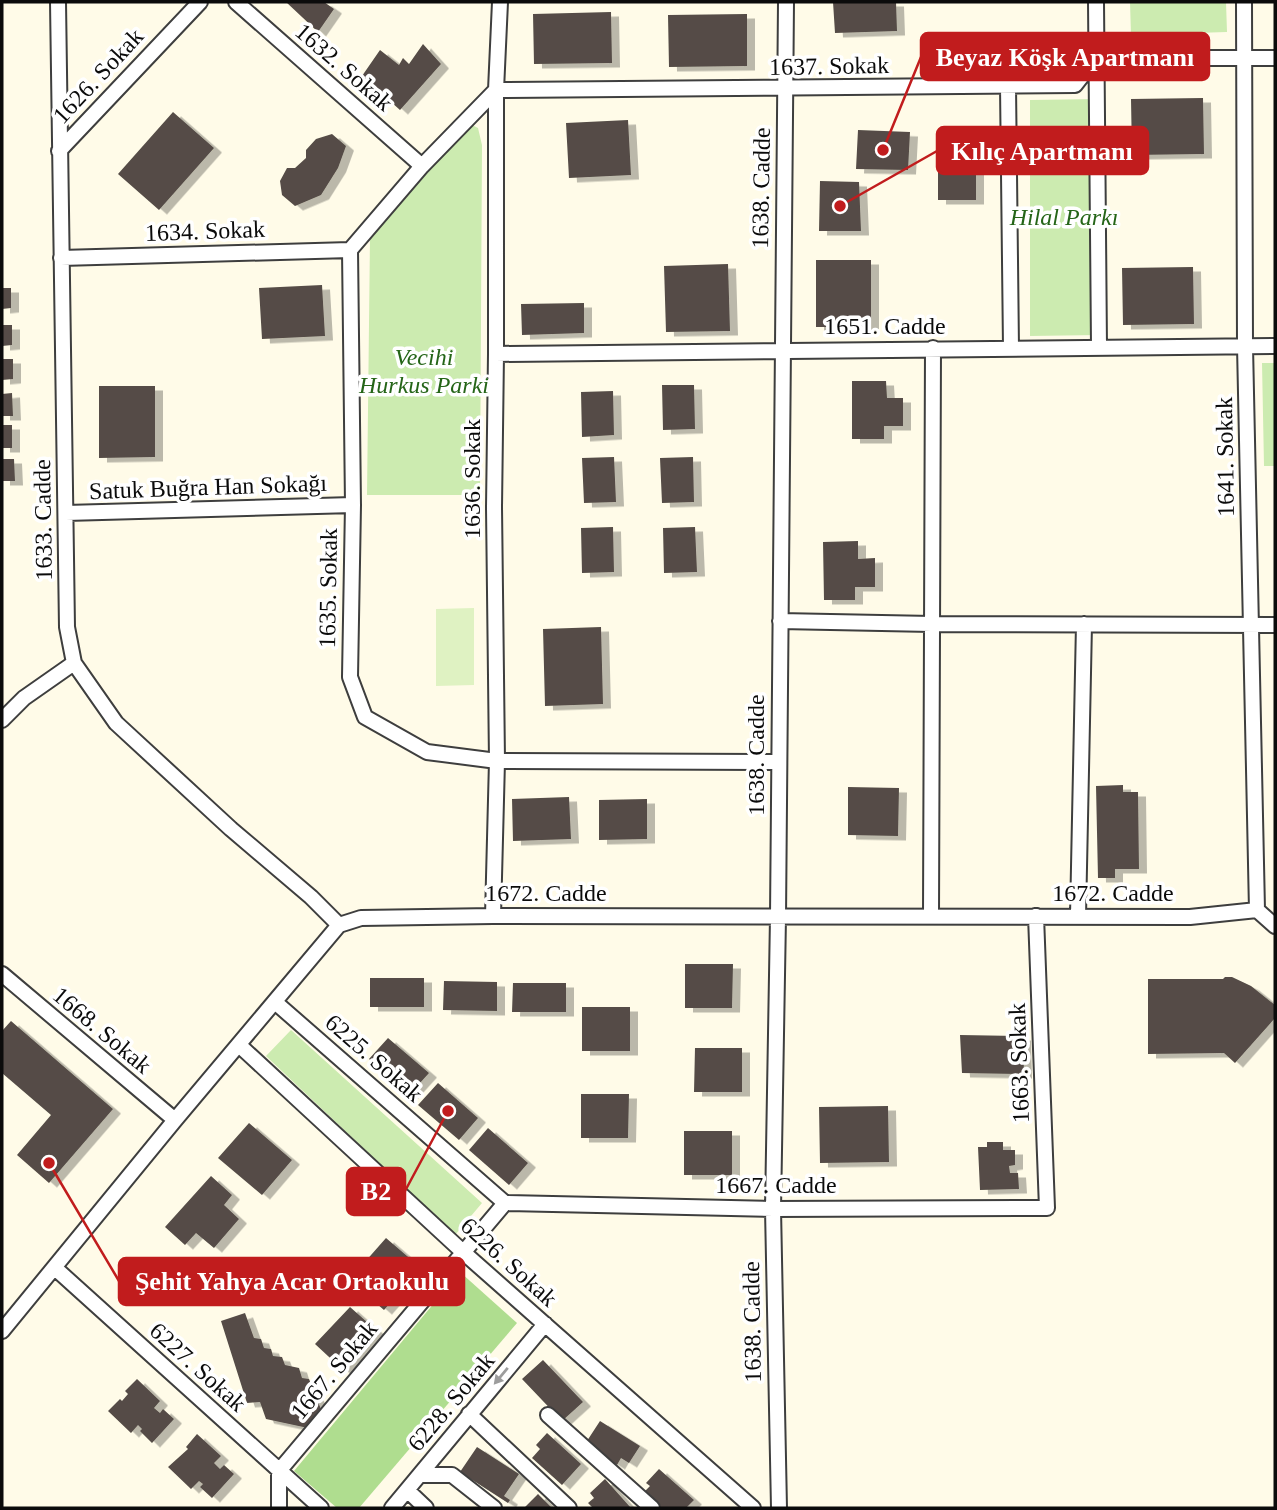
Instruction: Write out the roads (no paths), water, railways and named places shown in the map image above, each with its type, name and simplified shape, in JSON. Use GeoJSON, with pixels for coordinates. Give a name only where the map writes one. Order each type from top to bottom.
{"type":"FeatureCollection","features":[{"type":"Feature","properties":{"kind":"street","name":"1633. Cadde"},"geometry":{"type":"LineString","coordinates":[[58,2],[67,628],[74,663],[116,723],[231,830],[340,925]]}},
{"type":"Feature","properties":{"kind":"street","name":"1626. Sokak"},"geometry":{"type":"LineString","coordinates":[[59,151],[200,2]]}},
{"type":"Feature","properties":{"kind":"street","name":"1632. Sokak"},"geometry":{"type":"LineString","coordinates":[[236,2],[422,166]]}},
{"type":"Feature","properties":{"kind":"street","name":"1636. Sokak"},"geometry":{"type":"LineString","coordinates":[[493,915],[497,761],[494,507],[496,90],[500,2]]}},
{"type":"Feature","properties":{"kind":"street","name":"1638. Cadde"},"geometry":{"type":"LineString","coordinates":[[779,1508],[773,1209],[786,2]]}},
{"type":"Feature","properties":{"kind":"street"},"geometry":{"type":"LineString","coordinates":[[1096,2],[1099,347]]}},
{"type":"Feature","properties":{"kind":"street","name":"1641. Sokak"},"geometry":{"type":"LineString","coordinates":[[1244,2],[1245,346],[1257,910]]}},
{"type":"Feature","properties":{"kind":"street"},"geometry":{"type":"LineString","coordinates":[[1096,58],[1275,58]]}},
{"type":"Feature","properties":{"kind":"street","name":"1637. Sokak"},"geometry":{"type":"LineString","coordinates":[[496,90],[1075,85],[1096,58]]}},
{"type":"Feature","properties":{"kind":"street"},"geometry":{"type":"LineString","coordinates":[[1009,86],[1012,348]]}},
{"type":"Feature","properties":{"kind":"street"},"geometry":{"type":"LineString","coordinates":[[350,250],[422,166],[496,90]]}},
{"type":"Feature","properties":{"kind":"street","name":"1634. Sokak"},"geometry":{"type":"LineString","coordinates":[[61,258],[350,250]]}},
{"type":"Feature","properties":{"kind":"street","name":"1635. Sokak"},"geometry":{"type":"LineString","coordinates":[[350,250],[350,677],[365,717],[427,752],[497,761],[779,762]]}},
{"type":"Feature","properties":{"kind":"street","name":"1651. Cadde"},"geometry":{"type":"LineString","coordinates":[[496,354],[1275,346]]}},
{"type":"Feature","properties":{"kind":"street"},"geometry":{"type":"LineString","coordinates":[[931,916],[933,348]]}},
{"type":"Feature","properties":{"kind":"street","name":"Satuk Buğra Han Sokağı"},"geometry":{"type":"LineString","coordinates":[[66,513],[352,505]]}},
{"type":"Feature","properties":{"kind":"street"},"geometry":{"type":"LineString","coordinates":[[780,621],[1275,625]]}},
{"type":"Feature","properties":{"kind":"street"},"geometry":{"type":"LineString","coordinates":[[1078,916],[1084,624]]}},
{"type":"Feature","properties":{"kind":"street"},"geometry":{"type":"LineString","coordinates":[[2,720],[24,698],[74,663]]}},
{"type":"Feature","properties":{"kind":"street"},"geometry":{"type":"LineString","coordinates":[[1257,910],[1275,926]]}},
{"type":"Feature","properties":{"kind":"street","name":"1672. Cadde"},"geometry":{"type":"LineString","coordinates":[[340,925],[361,918],[493,915],[1190,916],[1257,910]]}},
{"type":"Feature","properties":{"kind":"street","name":"1663. Sokak"},"geometry":{"type":"LineString","coordinates":[[1036,916],[1047,1208]]}},
{"type":"Feature","properties":{"kind":"street"},"geometry":{"type":"LineString","coordinates":[[2,1331],[340,925]]}},
{"type":"Feature","properties":{"kind":"street","name":"1668. Sokak"},"geometry":{"type":"LineString","coordinates":[[2,974],[175,1120]]}},
{"type":"Feature","properties":{"kind":"street","name":"6225. Sokak"},"geometry":{"type":"LineString","coordinates":[[275,1002],[505,1203]]}},
{"type":"Feature","properties":{"kind":"street","name":"6226. Sokak"},"geometry":{"type":"LineString","coordinates":[[239,1045],[463,1252],[753,1508]]}},
{"type":"Feature","properties":{"kind":"street","name":"1667. Cadde"},"geometry":{"type":"LineString","coordinates":[[505,1203],[773,1209],[1047,1208]]}},
{"type":"Feature","properties":{"kind":"street","name":"1667. Sokak"},"geometry":{"type":"LineString","coordinates":[[279,1471],[505,1203]]}},
{"type":"Feature","properties":{"kind":"street","name":"6227. Sokak"},"geometry":{"type":"LineString","coordinates":[[55,1269],[321,1508]]}},
{"type":"Feature","properties":{"kind":"street","name":"6228. Sokak"},"geometry":{"type":"LineString","coordinates":[[391,1508],[545,1324]]}},
{"type":"Feature","properties":{"kind":"street"},"geometry":{"type":"LineString","coordinates":[[469,1414],[569,1508]]}},
{"type":"Feature","properties":{"kind":"street"},"geometry":{"type":"LineString","coordinates":[[548,1415],[652,1508]]}},
{"type":"Feature","properties":{"kind":"street"},"geometry":{"type":"LineString","coordinates":[[279,1471],[279,1508]]}},
{"type":"Feature","properties":{"kind":"street"},"geometry":{"type":"LineString","coordinates":[[420,1475],[452,1475],[494,1508]]}},
{"type":"Feature","properties":{"kind":"street"},"geometry":{"type":"LineString","coordinates":[[407,1490],[426,1508]]}},
{"type":"Feature","properties":{"kind":"place","name":"Beyaz Köşk Apartmanı"},"geometry":{"type":"Point","coordinates":[883,150]}},
{"type":"Feature","properties":{"kind":"place","name":"Kılıç Apartmanı"},"geometry":{"type":"Point","coordinates":[840,206]}},
{"type":"Feature","properties":{"kind":"place","name":"B2"},"geometry":{"type":"Point","coordinates":[448,1111]}},
{"type":"Feature","properties":{"kind":"place","name":"Şehit Yahya Acar Ortaokulu"},"geometry":{"type":"Point","coordinates":[49,1163]}},
{"type":"Feature","properties":{"kind":"park label","name":"Hilal Parkı"},"geometry":{"type":"Point","coordinates":[1064,217]}},
{"type":"Feature","properties":{"kind":"park label","name":"Vecihi Hurkus Parki"},"geometry":{"type":"Point","coordinates":[424,371]}}]}
